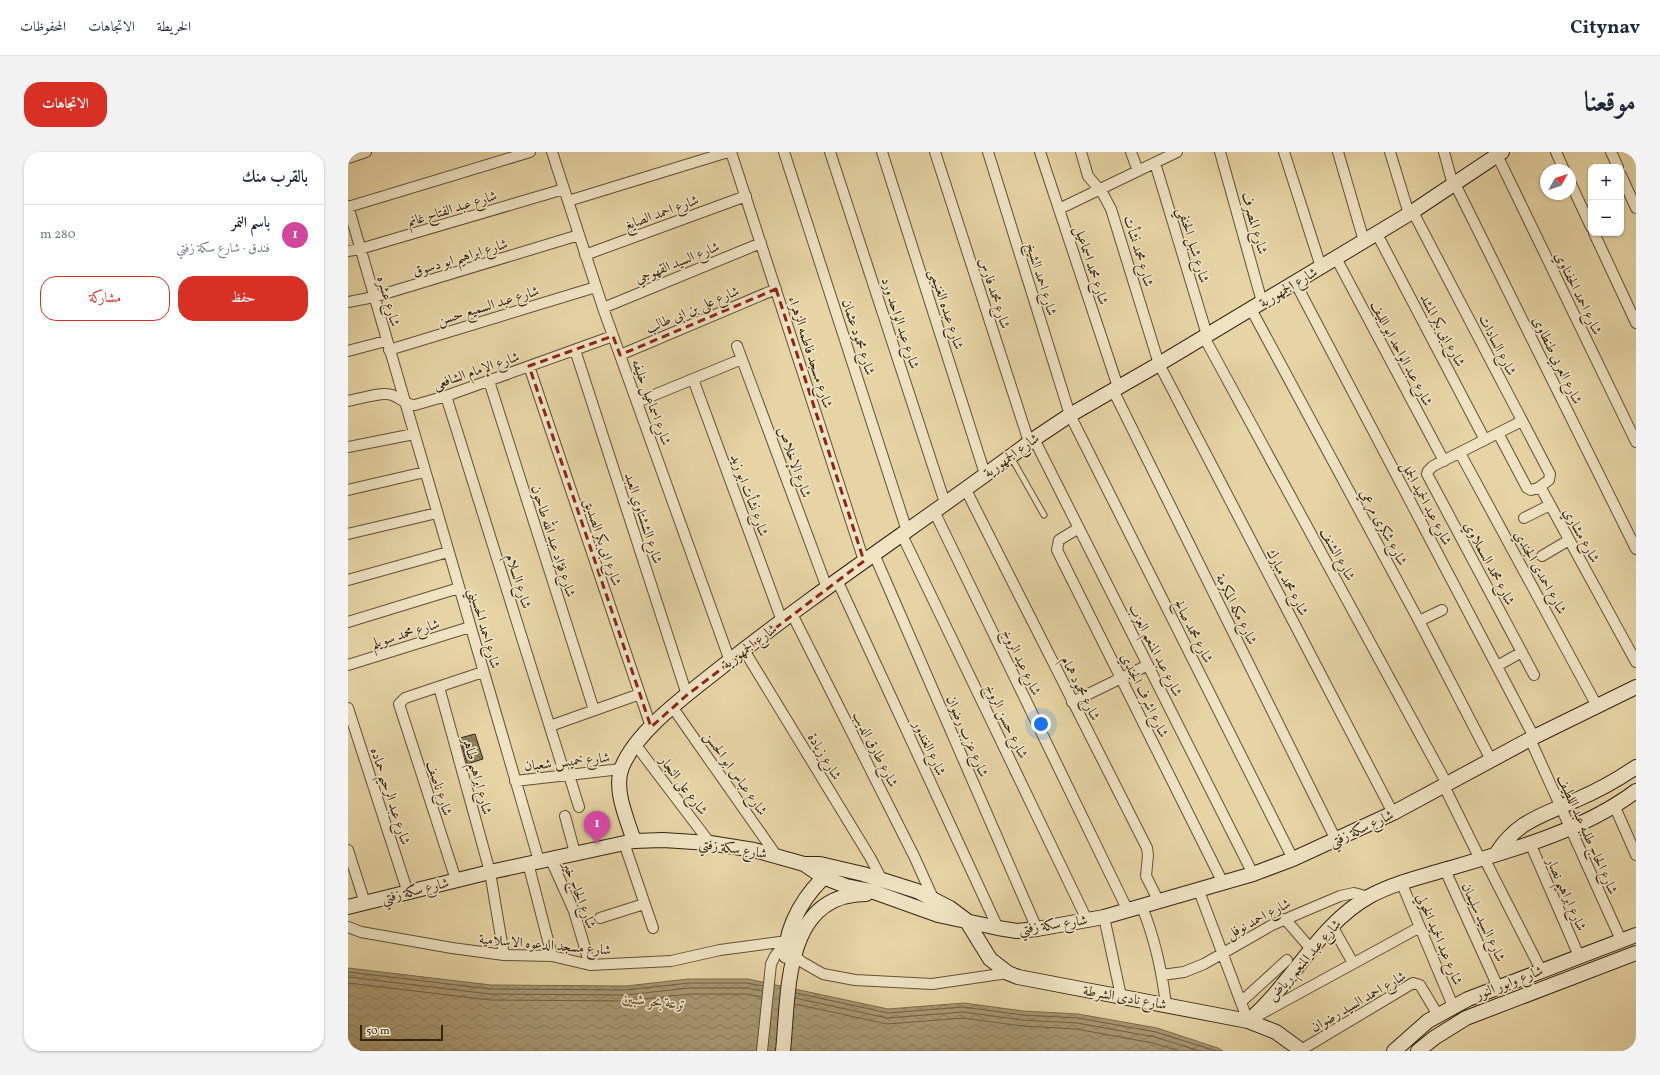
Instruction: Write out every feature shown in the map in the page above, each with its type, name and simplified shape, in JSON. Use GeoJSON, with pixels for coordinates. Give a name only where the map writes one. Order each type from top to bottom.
{"type":"FeatureCollection","features":[{"type":"Feature","properties":{"kind":"street"},"geometry":{"type":"LineString","coordinates":[[348,158],[366,152]]}},
{"type":"Feature","properties":{"kind":"street"},"geometry":{"type":"LineString","coordinates":[[348,207],[530,152]]}},
{"type":"Feature","properties":{"kind":"street"},"geometry":{"type":"LineString","coordinates":[[568,201],[728,152]]}},
{"type":"Feature","properties":{"kind":"street","name":"شارع مسجد فاطمه الزهراء"},"geometry":{"type":"LineString","coordinates":[[731,152],[776,289],[869,558]]}},
{"type":"Feature","properties":{"kind":"street","name":"شارع محمود عثمان"},"geometry":{"type":"LineString","coordinates":[[784,152],[904,533]]}},
{"type":"Feature","properties":{"kind":"street","name":"شارع عبد الواحد ورد"},"geometry":{"type":"LineString","coordinates":[[830,152],[939,507]]}},
{"type":"Feature","properties":{"kind":"street","name":"شارع عبده الغنيمى"},"geometry":{"type":"LineString","coordinates":[[882,152],[985,474]]}},
{"type":"Feature","properties":{"kind":"street","name":"شارع محمد فارس"},"geometry":{"type":"LineString","coordinates":[[935,152],[1031,440]]}},
{"type":"Feature","properties":{"kind":"street","name":"شارع احمد الشيخ"},"geometry":{"type":"LineString","coordinates":[[988,152],[1070,415]]}},
{"type":"Feature","properties":{"kind":"street","name":"شارع محمد اسماعيل"},"geometry":{"type":"LineString","coordinates":[[1040,152],[1115,388]]}},
{"type":"Feature","properties":{"kind":"street","name":"شارع محمد نشأت"},"geometry":{"type":"LineString","coordinates":[[1081,152],[1088,176],[1100,190],[1111,208],[1159,364]]}},
{"type":"Feature","properties":{"kind":"street"},"geometry":{"type":"LineString","coordinates":[[1131,152],[1138,171]]}},
{"type":"Feature","properties":{"kind":"street","name":"شارع المصرف"},"geometry":{"type":"LineString","coordinates":[[1220,152],[1257,306]]}},
{"type":"Feature","properties":{"kind":"street"},"geometry":{"type":"LineString","coordinates":[[1284,152],[1321,267]]}},
{"type":"Feature","properties":{"kind":"street"},"geometry":{"type":"LineString","coordinates":[[1338,152],[1364,241]]}},
{"type":"Feature","properties":{"kind":"street","name":"شارع السادات"},"geometry":{"type":"LineString","coordinates":[[1390,152],[1411,213],[1550,476],[1548,481],[1538,488]]}},
{"type":"Feature","properties":{"kind":"street","name":"شارع العربي طنطاوى"},"geometry":{"type":"LineString","coordinates":[[1444,152],[1454,184],[1636,549]]}},
{"type":"Feature","properties":{"kind":"street"},"geometry":{"type":"LineString","coordinates":[[1556,152],[1561,164]]}},
{"type":"Feature","properties":{"kind":"street"},"geometry":{"type":"LineString","coordinates":[[1611,152],[1617,164]]}},
{"type":"Feature","properties":{"kind":"street","name":"شارع اسماعيل خليفه"},"geometry":{"type":"LineString","coordinates":[[554,153],[564,189],[603,308],[730,661]]}},
{"type":"Feature","properties":{"kind":"street"},"geometry":{"type":"LineString","coordinates":[[1059,209],[1155,163],[1172,153]]}},
{"type":"Feature","properties":{"kind":"street","name":"شارع الجمهورية"},"geometry":{"type":"LineString","coordinates":[[629,842],[619,790],[621,769],[635,744],[651,727],[687,695],[832,584],[1031,440],[1115,388],[1159,364],[1377,234],[1411,213],[1495,155]]}},
{"type":"Feature","properties":{"kind":"street","name":"شارع احمد الحفناوي"},"geometry":{"type":"LineString","coordinates":[[1495,155],[1636,442]]}},
{"type":"Feature","properties":{"kind":"street","name":"شارع شبل الحنفي"},"geometry":{"type":"LineString","coordinates":[[1155,163],[1206,336]]}},
{"type":"Feature","properties":{"kind":"street"},"geometry":{"type":"LineString","coordinates":[[1624,182],[1636,208]]}},
{"type":"Feature","properties":{"kind":"street","name":"شارع عبد الفتاح غانم"},"geometry":{"type":"LineString","coordinates":[[348,251],[360,249],[564,189]]}},
{"type":"Feature","properties":{"kind":"street"},"geometry":{"type":"LineString","coordinates":[[1576,195],[1588,221]]}},
{"type":"Feature","properties":{"kind":"street","name":"شارع احمد الصايغ"},"geometry":{"type":"LineString","coordinates":[[585,255],[746,196]]}},
{"type":"Feature","properties":{"kind":"street","name":"شارع عشره"},"geometry":{"type":"LineString","coordinates":[[348,207],[404,403]]}},
{"type":"Feature","properties":{"kind":"street","name":"شارع ابى بكر المشد"},"geometry":{"type":"LineString","coordinates":[[1377,234],[1485,440]]}},
{"type":"Feature","properties":{"kind":"street","name":"شارع ابراهيم ابو دسوق"},"geometry":{"type":"LineString","coordinates":[[348,302],[374,297],[579,235]]}},
{"type":"Feature","properties":{"kind":"street"},"geometry":{"type":"LineString","coordinates":[[1595,236],[1636,323]]}},
{"type":"Feature","properties":{"kind":"street","name":"شارع السيد القهوجي"},"geometry":{"type":"LineString","coordinates":[[603,308],[761,243]]}},
{"type":"Feature","properties":{"kind":"street","name":"شارع عبد الواحد ابو الليف"},"geometry":{"type":"LineString","coordinates":[[1336,258],[1444,461]]}},
{"type":"Feature","properties":{"kind":"street","name":"شارع عبد الحميد الجمل"},"geometry":{"type":"LineString","coordinates":[[1296,282],[1497,666],[1532,738]]}},
{"type":"Feature","properties":{"kind":"street","name":"شارع عبد السميع حسن"},"geometry":{"type":"LineString","coordinates":[[348,351],[388,346],[596,287]]}},
{"type":"Feature","properties":{"kind":"street","name":"شارع على بن ابى طالب"},"geometry":{"type":"LineString","coordinates":[[620,355],[776,289]]}},
{"type":"Feature","properties":{"kind":"street","name":"شارع شكرى مرعي"},"geometry":{"type":"LineString","coordinates":[[1257,306],[1491,760]]}},
{"type":"Feature","properties":{"kind":"street","name":"شارع الإمام الشافعى"},"geometry":{"type":"LineString","coordinates":[[348,401],[386,394],[393,395],[404,403],[415,405],[446,396],[613,336]]}},
{"type":"Feature","properties":{"kind":"street","name":"شارع الشنف"},"geometry":{"type":"LineString","coordinates":[[1206,336],[1446,785],[1487,857],[1541,970]]}},
{"type":"Feature","properties":{"kind":"street","name":"شارع الإخلاص"},"geometry":{"type":"LineString","coordinates":[[737,346],[832,584]]}},
{"type":"Feature","properties":{"kind":"street","name":"شارع الششتاوي العبد"},"geometry":{"type":"LineString","coordinates":[[575,350],[687,695]]}},
{"type":"Feature","properties":{"kind":"street"},"geometry":{"type":"LineString","coordinates":[[637,402],[742,359]]}},
{"type":"Feature","properties":{"kind":"street","name":"شارع محمد مبارك"},"geometry":{"type":"LineString","coordinates":[[1159,364],[1393,813]]}},
{"type":"Feature","properties":{"kind":"street","name":"شارع ابى بكر الصديق"},"geometry":{"type":"LineString","coordinates":[[529,366],[651,727]]}},
{"type":"Feature","properties":{"kind":"street","name":"شارع نشأت ابو زيد"},"geometry":{"type":"LineString","coordinates":[[693,379],[787,618]]}},
{"type":"Feature","properties":{"kind":"street","name":"شارع فؤاد عبد الله طاحون"},"geometry":{"type":"LineString","coordinates":[[489,381],[594,710]]}},
{"type":"Feature","properties":{"kind":"street","name":"شارع مكه المكرمة"},"geometry":{"type":"LineString","coordinates":[[1115,388],[1336,840]]}},
{"type":"Feature","properties":{"kind":"street","name":"شارع السلام"},"geometry":{"type":"LineString","coordinates":[[446,396],[550,726],[579,807]]}},
{"type":"Feature","properties":{"kind":"street","name":"شارع احمد الحسيني"},"geometry":{"type":"LineString","coordinates":[[404,403],[539,861]]}},
{"type":"Feature","properties":{"kind":"street","name":"شارع محمد صالح"},"geometry":{"type":"LineString","coordinates":[[1070,415],[1293,859]]}},
{"type":"Feature","properties":{"kind":"street"},"geometry":{"type":"LineString","coordinates":[[1444,461],[1522,421]]}},
{"type":"Feature","properties":{"kind":"street","name":"شارع مشاري"},"geometry":{"type":"LineString","coordinates":[[1498,433],[1527,488],[1531,490],[1538,488],[1541,489],[1636,662]]}},
{"type":"Feature","properties":{"kind":"street"},"geometry":{"type":"LineString","coordinates":[[348,447],[414,434]]}},
{"type":"Feature","properties":{"kind":"street","name":"شارع عبد المنعم العزب"},"geometry":{"type":"LineString","coordinates":[[1031,440],[1079,528],[1253,874]]}},
{"type":"Feature","properties":{"kind":"street","name":"شارع احمدى الجندي"},"geometry":{"type":"LineString","coordinates":[[1460,452],[1598,706]]}},
{"type":"Feature","properties":{"kind":"street","name":"شارع محمد السملاوي"},"geometry":{"type":"LineString","coordinates":[[1444,461],[1433,466],[1428,471],[1427,478],[1534,675]]}},
{"type":"Feature","properties":{"kind":"street"},"geometry":{"type":"LineString","coordinates":[[348,490],[425,472]]}},
{"type":"Feature","properties":{"kind":"street","name":"شارع محمود همام"},"geometry":{"type":"LineString","coordinates":[[965,488],[1147,848],[1148,855],[1146,876],[1159,902]]}},
{"type":"Feature","properties":{"kind":"street"},"geometry":{"type":"LineString","coordinates":[[1524,518],[1550,505]]}},
{"type":"Feature","properties":{"kind":"street","name":"شارع عيد الروخ"},"geometry":{"type":"LineString","coordinates":[[939,507],[1128,911]]}},
{"type":"Feature","properties":{"kind":"street"},"geometry":{"type":"LineString","coordinates":[[348,534],[437,513]]}},
{"type":"Feature","properties":{"kind":"street","name":"شارع اشرف الجندي"},"geometry":{"type":"LineString","coordinates":[[1079,528],[1059,540],[1057,550],[1223,883]]}},
{"type":"Feature","properties":{"kind":"street","name":"شارع حسن الروخ"},"geometry":{"type":"LineString","coordinates":[[904,533],[1087,920]]}},
{"type":"Feature","properties":{"kind":"street"},"geometry":{"type":"LineString","coordinates":[[1542,556],[1569,540]]}},
{"type":"Feature","properties":{"kind":"street"},"geometry":{"type":"LineString","coordinates":[[348,580],[448,552]]}},
{"type":"Feature","properties":{"kind":"street","name":"شارع عزب رضوان"},"geometry":{"type":"LineString","coordinates":[[869,558],[1037,929]]}},
{"type":"Feature","properties":{"kind":"street","name":"شارع الغندور"},"geometry":{"type":"LineString","coordinates":[[832,584],[998,928]]}},
{"type":"Feature","properties":{"kind":"street"},"geometry":{"type":"LineString","coordinates":[[348,622],[459,588]]}},
{"type":"Feature","properties":{"kind":"street"},"geometry":{"type":"LineString","coordinates":[[1419,621],[1442,610]]}},
{"type":"Feature","properties":{"kind":"street","name":"شارع طارق الديب"},"geometry":{"type":"LineString","coordinates":[[787,618],[914,856],[933,898]]}},
{"type":"Feature","properties":{"kind":"street","name":"شارع محمد سويلم"},"geometry":{"type":"LineString","coordinates":[[348,665],[470,627]]}},
{"type":"Feature","properties":{"kind":"street","name":"شارع زيادة"},"geometry":{"type":"LineString","coordinates":[[744,650],[870,857],[881,878]]}},
{"type":"Feature","properties":{"kind":"street"},"geometry":{"type":"LineString","coordinates":[[1497,666],[1522,652]]}},
{"type":"Feature","properties":{"kind":"street"},"geometry":{"type":"LineString","coordinates":[[1072,702],[1148,665]]}},
{"type":"Feature","properties":{"kind":"street"},"geometry":{"type":"LineString","coordinates":[[439,687],[483,672]]}},
{"type":"Feature","properties":{"kind":"street","name":"شارع ناصف"},"geometry":{"type":"LineString","coordinates":[[439,687],[405,698],[399,704],[456,880]]}},
{"type":"Feature","properties":{"kind":"street","name":"شارع ابراهيم طاهر"},"geometry":{"type":"LineString","coordinates":[[439,687],[490,872],[504,955]]}},
{"type":"Feature","properties":{"kind":"street","name":"شارع سكة زفتي"},"geometry":{"type":"LineString","coordinates":[[348,907],[456,880],[575,853],[629,842],[676,840],[710,843],[776,855],[804,864],[820,864],[881,878],[933,898],[966,920],[998,928],[1017,930],[1037,929],[1104,917],[1128,911],[1253,874],[1293,859],[1393,813],[1532,738],[1636,687]]}},
{"type":"Feature","properties":{"kind":"street"},"geometry":{"type":"LineString","coordinates":[[550,726],[640,694]]}},
{"type":"Feature","properties":{"kind":"street","name":"شارع عبد الرحيم حماده"},"geometry":{"type":"LineString","coordinates":[[348,708],[408,893]]}},
{"type":"Feature","properties":{"kind":"street","name":"شارع عباس ابو الحسن"},"geometry":{"type":"LineString","coordinates":[[672,708],[776,855]]}},
{"type":"Feature","properties":{"kind":"street","name":"شارع الحاج طلبه عبد اللطيف"},"geometry":{"type":"LineString","coordinates":[[1532,738],[1561,807],[1621,940]]}},
{"type":"Feature","properties":{"kind":"street","name":"شارع على النجار"},"geometry":{"type":"LineString","coordinates":[[635,744],[710,843]]}},
{"type":"Feature","properties":{"kind":"street"},"geometry":{"type":"LineString","coordinates":[[1487,857],[1526,822],[1595,791],[1636,767]]}},
{"type":"Feature","properties":{"kind":"street","name":"شارع خميس شعبان"},"geometry":{"type":"LineString","coordinates":[[515,781],[621,769]]}},
{"type":"Feature","properties":{"kind":"street","name":"شارع عبد المنعم رياض"},"geometry":{"type":"LineString","coordinates":[[1248,1021],[1268,1003],[1332,926],[1349,910],[1369,897],[1401,882],[1445,870],[1530,843],[1570,827],[1614,805],[1636,791]]}},
{"type":"Feature","properties":{"kind":"street"},"geometry":{"type":"LineString","coordinates":[[1614,805],[1636,855]]}},
{"type":"Feature","properties":{"kind":"street"},"geometry":{"type":"LineString","coordinates":[[565,816],[575,853]]}},
{"type":"Feature","properties":{"kind":"street"},"geometry":{"type":"LineString","coordinates":[[629,842],[644,904],[653,928]]}},
{"type":"Feature","properties":{"kind":"street","name":"شارع ابراهيم نصار"},"geometry":{"type":"LineString","coordinates":[[1530,843],[1579,956]]}},
{"type":"Feature","properties":{"kind":"street"},"geometry":{"type":"LineString","coordinates":[[348,850],[365,903]]}},
{"type":"Feature","properties":{"kind":"street"},"geometry":{"type":"LineString","coordinates":[[539,861],[552,956]]}},
{"type":"Feature","properties":{"kind":"street","name":"شارع الحاج خير"},"geometry":{"type":"LineString","coordinates":[[539,861],[574,911],[590,965]]}},
{"type":"Feature","properties":{"kind":"street"},"geometry":{"type":"LineString","coordinates":[[804,864],[823,877],[938,915],[966,920]]}},
{"type":"Feature","properties":{"kind":"street"},"geometry":{"type":"LineString","coordinates":[[791,975],[786,957],[787,941],[794,922],[803,903],[823,877],[834,867]]}},
{"type":"Feature","properties":{"kind":"street","name":"شارع السيد سليمان"},"geometry":{"type":"LineString","coordinates":[[1445,870],[1498,986]]}},
{"type":"Feature","properties":{"kind":"street","name":"شارع عبد الحميد الخولي"},"geometry":{"type":"LineString","coordinates":[[1401,882],[1453,1006]]}},
{"type":"Feature","properties":{"kind":"street"},"geometry":{"type":"LineString","coordinates":[[1199,891],[1248,1021],[1420,927]]}},
{"type":"Feature","properties":{"kind":"street","name":"شارع احمد نوفل"},"geometry":{"type":"LineString","coordinates":[[1162,975],[1194,968],[1223,954],[1285,919],[1347,893],[1354,893],[1369,897]]}},
{"type":"Feature","properties":{"kind":"street"},"geometry":{"type":"LineString","coordinates":[[784,1051],[793,954],[802,931],[818,911],[828,904],[851,895],[878,894]]}},
{"type":"Feature","properties":{"kind":"street"},"geometry":{"type":"LineString","coordinates":[[600,918],[644,904]]}},
{"type":"Feature","properties":{"kind":"street"},"geometry":{"type":"LineString","coordinates":[[1142,907],[1156,945],[1166,1005]]}},
{"type":"Feature","properties":{"kind":"street"},"geometry":{"type":"LineString","coordinates":[[1104,917],[1121,996]]}},
{"type":"Feature","properties":{"kind":"street"},"geometry":{"type":"LineString","coordinates":[[1285,919],[1311,950]]}},
{"type":"Feature","properties":{"kind":"street","name":"شارع نادى الشرطة"},"geometry":{"type":"LineString","coordinates":[[966,920],[990,959],[1008,973],[1029,980],[1121,996],[1248,1021],[1276,1032],[1302,1050]]}},
{"type":"Feature","properties":{"kind":"street","name":"شارع مسجد الدعوه الاسلامية"},"geometry":{"type":"LineString","coordinates":[[348,926],[361,932],[405,940],[504,955],[552,956],[590,965],[645,964],[671,961],[720,950],[787,941]]}},
{"type":"Feature","properties":{"kind":"street"},"geometry":{"type":"LineString","coordinates":[[1332,926],[1353,963]]}},
{"type":"Feature","properties":{"kind":"street","name":"شارع وابور النور"},"geometry":{"type":"LineString","coordinates":[[1394,1051],[1419,1028],[1453,1006],[1498,986],[1636,935]]}},
{"type":"Feature","properties":{"kind":"street"},"geometry":{"type":"LineString","coordinates":[[762,1051],[769,974],[775,956],[787,941]]}},
{"type":"Feature","properties":{"kind":"street","name":"شارع وابور النور"},"geometry":{"type":"LineString","coordinates":[[1418,1051],[1434,1038],[1466,1018],[1636,953]]}},
{"type":"Feature","properties":{"kind":"street"},"geometry":{"type":"LineString","coordinates":[[793,954],[802,962],[823,974],[855,980],[932,984],[1008,973]]}},
{"type":"Feature","properties":{"kind":"street"},"geometry":{"type":"LineString","coordinates":[[1241,1002],[1287,960]]}},
{"type":"Feature","properties":{"kind":"street","name":"شارع احمد السيد رضوان"},"geometry":{"type":"LineString","coordinates":[[1302,1050],[1413,984],[1420,985],[1438,1015]]}},
{"type":"Feature","properties":{"kind":"lane"},"geometry":{"type":"LineString","coordinates":[[1010,456],[1044,515]]}},
{"type":"Feature","properties":{"kind":"highlighted area"},"geometry":{"type":"Polygon","coordinates":[[[776,289],[864,561],[687,695],[651,727],[529,366],[613,336],[620,355],[776,289]]]}},
{"type":"Feature","properties":{"kind":"water","name":"ترعة بحر شبين"},"geometry":{"type":"Polygon","coordinates":[[[348,968],[491,985],[626,986],[688,979],[748,979],[888,1009],[964,1003],[1023,1011],[1078,1014],[1157,1028],[1223,1051],[348,1051],[348,968]]]}},
{"type":"Feature","properties":{"kind":"building"},"geometry":{"type":"Polygon","coordinates":[[[475,734],[483,759],[467,764],[460,738],[475,734]]]}},
{"type":"Feature","properties":{"kind":"place","name":"باسم النمر"},"geometry":{"type":"Point","coordinates":[597,844]}}]}
